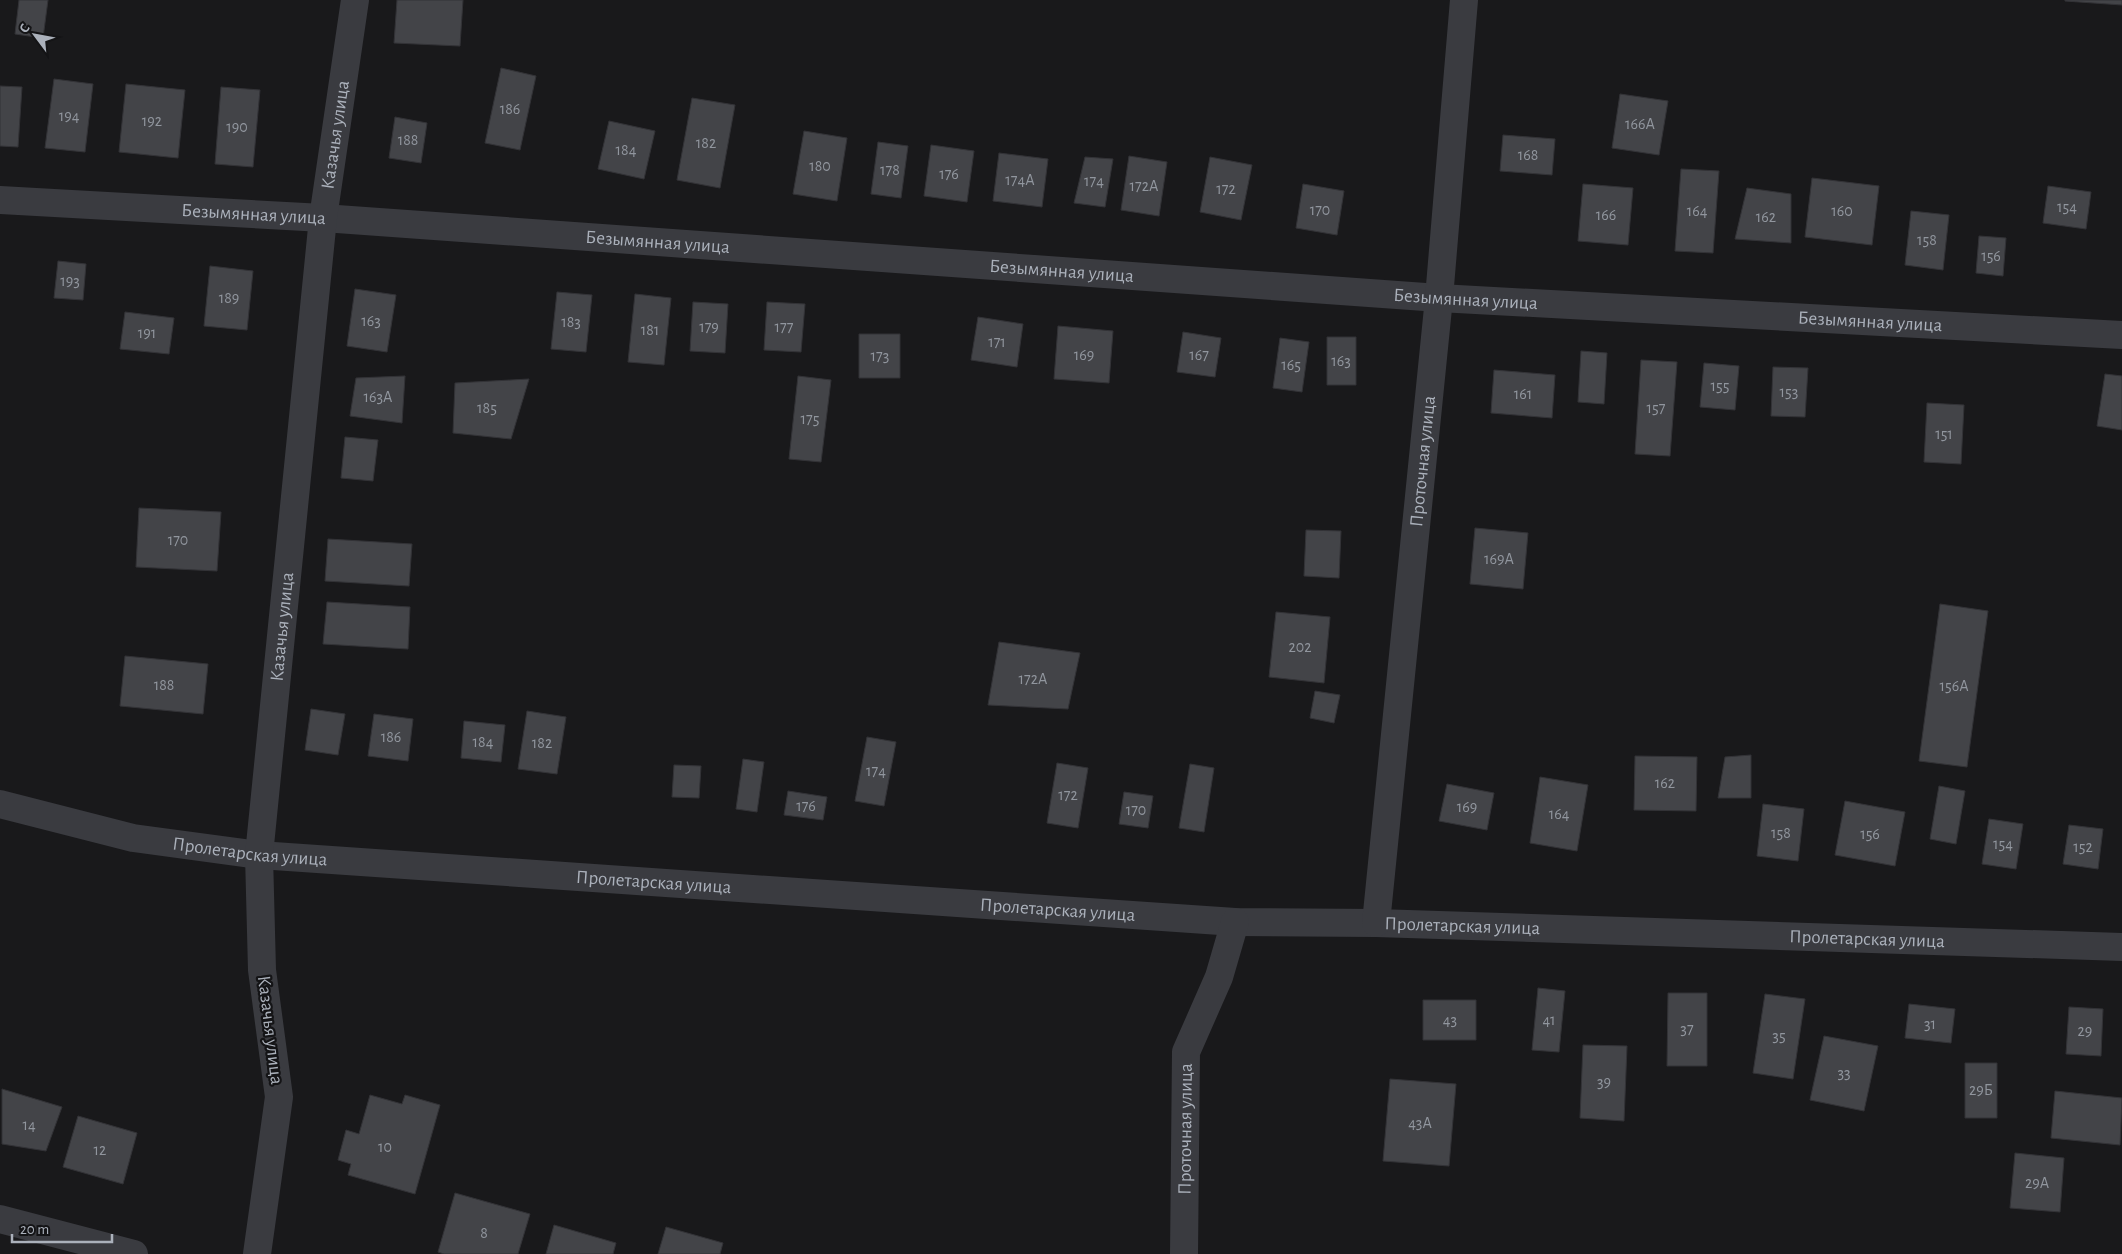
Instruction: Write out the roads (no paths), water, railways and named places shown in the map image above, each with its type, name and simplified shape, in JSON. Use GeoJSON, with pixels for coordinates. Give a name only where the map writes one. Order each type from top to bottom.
{"type":"FeatureCollection","features":[{"type":"Feature","properties":{"kind":"street","name":"Казачья улица"},"geometry":{"type":"LineString","coordinates":[[257,1254],[278,1097],[262,970],[259,854],[323,218],[355,0]]}},
{"type":"Feature","properties":{"kind":"street","name":"Проточная улица"},"geometry":{"type":"LineString","coordinates":[[1376,923],[1439,298],[1464,0]]}},
{"type":"Feature","properties":{"kind":"street","name":"Безымянная улица"},"geometry":{"type":"LineString","coordinates":[[0,200],[323,218],[1439,298],[2122,335]]}},
{"type":"Feature","properties":{"kind":"street","name":"Пролетарская улица"},"geometry":{"type":"LineString","coordinates":[[0,804],[133,838],[259,854],[1235,922],[1376,923],[2122,948]]}},
{"type":"Feature","properties":{"kind":"street","name":"Проточная улица"},"geometry":{"type":"LineString","coordinates":[[1184,1254],[1186,1052],[1219,977],[1235,922]]}},
{"type":"Feature","properties":{"kind":"street"},"geometry":{"type":"LineString","coordinates":[[0,1219],[134,1254]]}}]}
